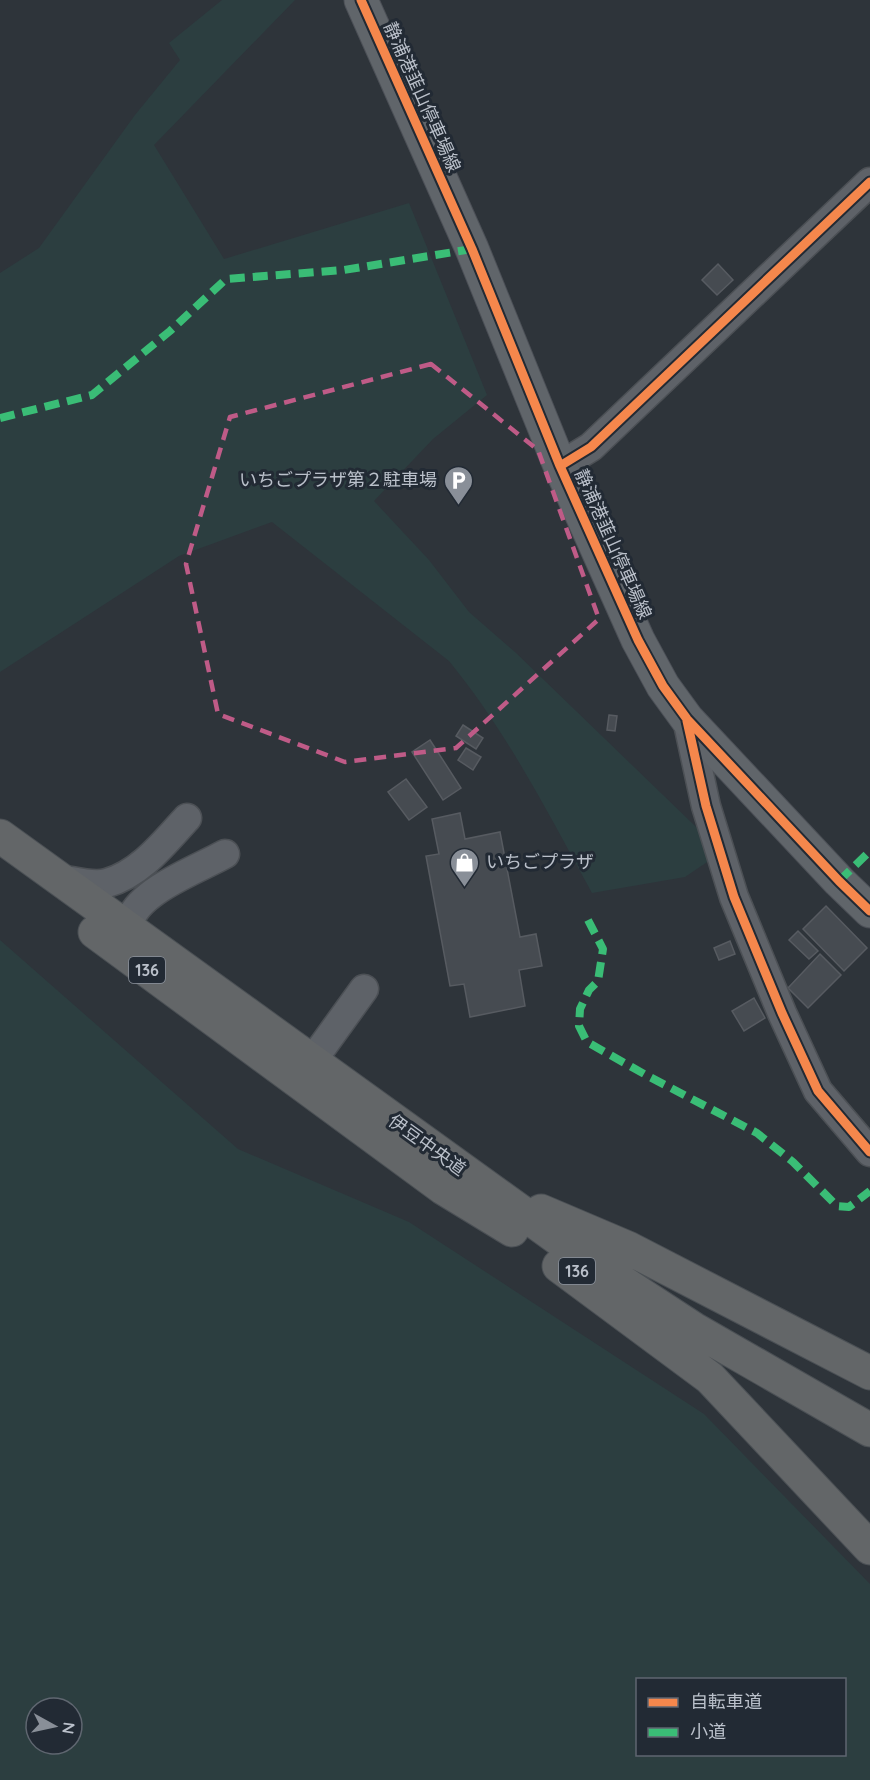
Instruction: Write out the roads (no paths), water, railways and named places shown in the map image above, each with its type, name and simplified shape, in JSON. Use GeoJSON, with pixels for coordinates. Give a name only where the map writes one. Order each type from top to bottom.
{"type":"FeatureCollection","features":[{"type":"Feature","properties":{"kind":"highway","name":"伊豆中央道"},"geometry":{"type":"LineString","coordinates":[[0,836],[129,928],[292,1067],[443,1188],[686,1340],[870,1447]]}},
{"type":"Feature","properties":{"kind":"highway","name":"伊豆中央道"},"geometry":{"type":"LineString","coordinates":[[0,860],[292,1067],[487,1188],[581,1256],[694,1329],[870,1430]]}},
{"type":"Feature","properties":{"kind":"highway"},"geometry":{"type":"LineString","coordinates":[[443,1188],[576,1278],[710,1378],[870,1548]]}},
{"type":"Feature","properties":{"kind":"highway"},"geometry":{"type":"LineString","coordinates":[[487,1188],[628,1248],[870,1373]]}},
{"type":"Feature","properties":{"kind":"main road","name":"静浦港韮山停車場線"},"geometry":{"type":"LineString","coordinates":[[361,0],[472,249],[560,466],[638,640],[663,686],[687,719],[870,911]]}},
{"type":"Feature","properties":{"kind":"street"},"geometry":{"type":"LineString","coordinates":[[560,466],[591,447],[870,182]]}},
{"type":"Feature","properties":{"kind":"street"},"geometry":{"type":"LineString","coordinates":[[687,719],[706,806],[734,897],[782,1013],[818,1091],[870,1152]]}},
{"type":"Feature","properties":{"kind":"street"},"geometry":{"type":"LineString","coordinates":[[60,879],[105,884],[129,873],[150,857],[187,818]]}},
{"type":"Feature","properties":{"kind":"street"},"geometry":{"type":"LineString","coordinates":[[129,928],[132,916],[153,892],[225,854]]}},
{"type":"Feature","properties":{"kind":"street"},"geometry":{"type":"LineString","coordinates":[[292,1067],[364,989]]}},
{"type":"Feature","properties":{"kind":"place","name":"いちごプラザ第２駐車場"},"geometry":{"type":"Point","coordinates":[458,506]}},
{"type":"Feature","properties":{"kind":"place","name":"いちごプラザ"},"geometry":{"type":"Point","coordinates":[465,888]}}]}
